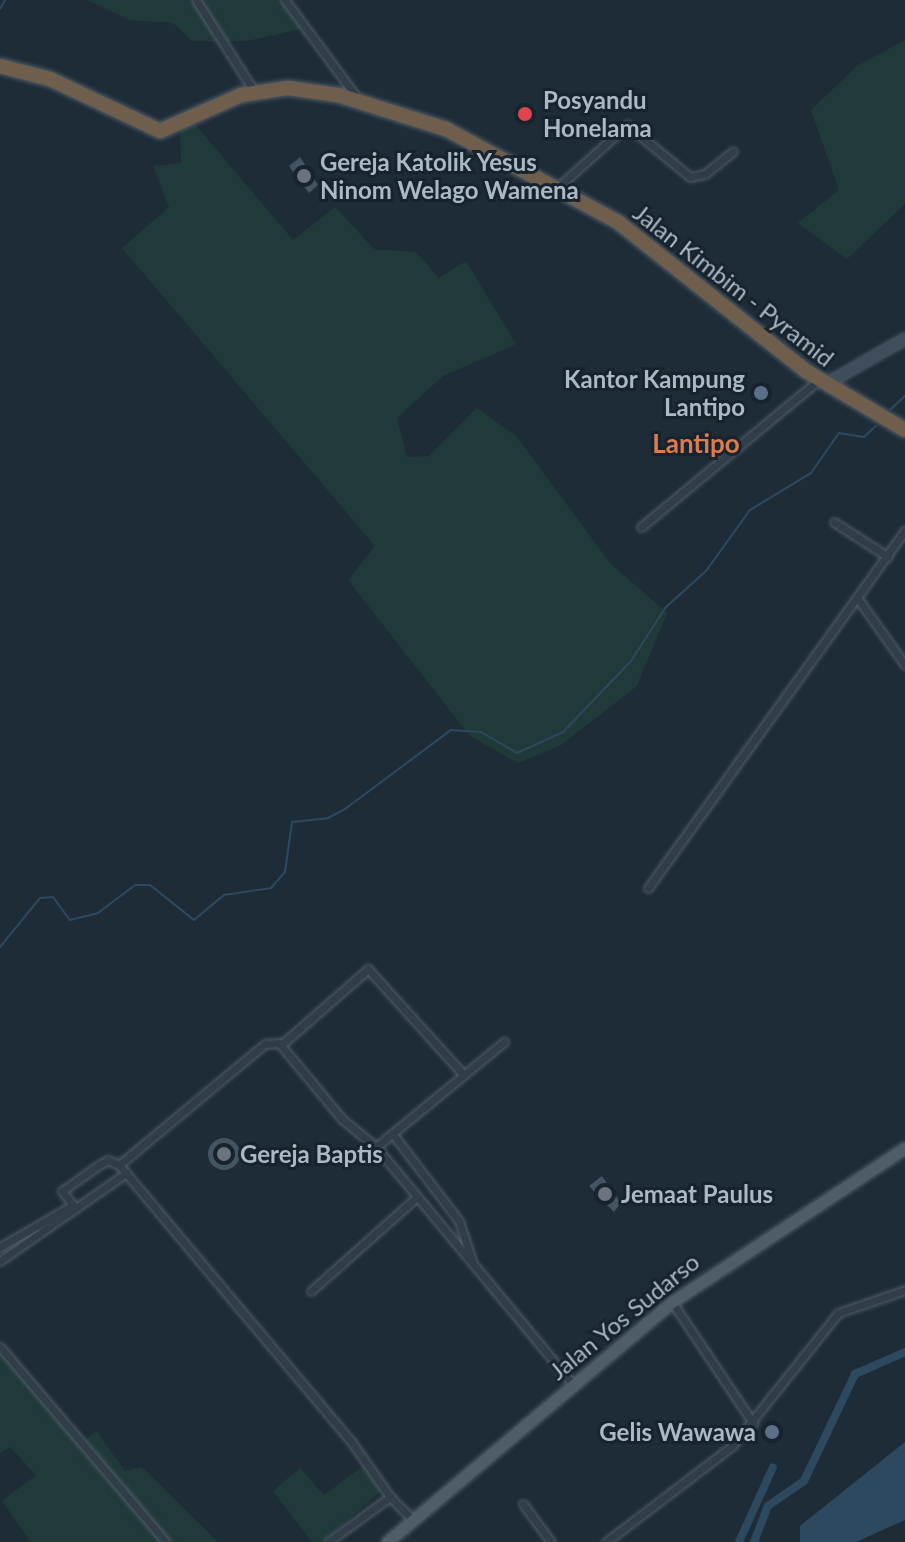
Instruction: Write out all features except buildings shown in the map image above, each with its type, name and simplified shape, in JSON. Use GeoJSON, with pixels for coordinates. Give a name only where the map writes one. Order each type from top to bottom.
{"type":"FeatureCollection","features":[{"type":"Feature","properties":{"kind":"highway","name":"Jalan Kimbim - Pyramid"},"geometry":{"type":"LineString","coordinates":[[0,66],[50,79],[160,131],[254,91],[288,88],[360,100],[446,129],[558,187],[695,279],[822,382],[905,430]]}},
{"type":"Feature","properties":{"kind":"main road"},"geometry":{"type":"LineString","coordinates":[[822,382],[905,339]]}},
{"type":"Feature","properties":{"kind":"main road","name":"Jalan Yos Sudarso"},"geometry":{"type":"LineString","coordinates":[[387,1542],[672,1302],[905,1148]]}},
{"type":"Feature","properties":{"kind":"street"},"geometry":{"type":"LineString","coordinates":[[196,0],[254,91]]}},
{"type":"Feature","properties":{"kind":"street"},"geometry":{"type":"LineString","coordinates":[[285,0],[360,100]]}},
{"type":"Feature","properties":{"kind":"street"},"geometry":{"type":"LineString","coordinates":[[558,187],[627,125],[690,177],[705,174],[733,151]]}},
{"type":"Feature","properties":{"kind":"street"},"geometry":{"type":"LineString","coordinates":[[641,527],[822,382]]}},
{"type":"Feature","properties":{"kind":"street"},"geometry":{"type":"LineString","coordinates":[[834,522],[888,557]]}},
{"type":"Feature","properties":{"kind":"street"},"geometry":{"type":"LineString","coordinates":[[648,888],[905,531]]}},
{"type":"Feature","properties":{"kind":"street"},"geometry":{"type":"LineString","coordinates":[[858,599],[905,665]]}},
{"type":"Feature","properties":{"kind":"street"},"geometry":{"type":"LineString","coordinates":[[119,1165],[265,1044],[281,1045],[368,969],[463,1074]]}},
{"type":"Feature","properties":{"kind":"street"},"geometry":{"type":"LineString","coordinates":[[376,1147],[504,1042]]}},
{"type":"Feature","properties":{"kind":"street"},"geometry":{"type":"LineString","coordinates":[[281,1045],[342,1119],[376,1147],[573,1384]]}},
{"type":"Feature","properties":{"kind":"street"},"geometry":{"type":"LineString","coordinates":[[392,1133],[459,1221],[472,1263]]}},
{"type":"Feature","properties":{"kind":"street"},"geometry":{"type":"LineString","coordinates":[[0,1247],[73,1205],[62,1191],[99,1165],[108,1160],[119,1165],[351,1441],[390,1497],[413,1520]]}},
{"type":"Feature","properties":{"kind":"street"},"geometry":{"type":"LineString","coordinates":[[0,1261],[126,1173]]}},
{"type":"Feature","properties":{"kind":"street"},"geometry":{"type":"LineString","coordinates":[[311,1291],[417,1197]]}},
{"type":"Feature","properties":{"kind":"street"},"geometry":{"type":"LineString","coordinates":[[606,1542],[720,1456],[753,1423],[838,1313],[905,1290]]}},
{"type":"Feature","properties":{"kind":"street"},"geometry":{"type":"LineString","coordinates":[[672,1302],[753,1423]]}},
{"type":"Feature","properties":{"kind":"street"},"geometry":{"type":"LineString","coordinates":[[0,1347],[166,1542]]}},
{"type":"Feature","properties":{"kind":"street"},"geometry":{"type":"LineString","coordinates":[[328,1542],[390,1497]]}},
{"type":"Feature","properties":{"kind":"street"},"geometry":{"type":"LineString","coordinates":[[523,1504],[551,1542]]}},
{"type":"Feature","properties":{"kind":"green space"},"geometry":{"type":"Polygon","coordinates":[[[87,0],[282,0],[306,28],[247,41],[192,41],[173,23],[129,20],[87,0]]]}},
{"type":"Feature","properties":{"kind":"green space"},"geometry":{"type":"Polygon","coordinates":[[[905,40],[905,204],[847,259],[798,223],[839,190],[811,110],[857,66],[905,40]]]}},
{"type":"Feature","properties":{"kind":"green space"},"geometry":{"type":"Polygon","coordinates":[[[193,122],[293,240],[335,207],[374,249],[416,252],[439,278],[466,261],[516,344],[443,376],[397,418],[407,457],[429,456],[477,408],[517,437],[610,563],[667,613],[637,686],[561,745],[518,763],[470,736],[348,580],[375,546],[122,248],[169,207],[153,166],[181,163],[180,130],[193,122]]]}},
{"type":"Feature","properties":{"kind":"green space"},"geometry":{"type":"Polygon","coordinates":[[[0,1346],[82,1443],[96,1431],[125,1471],[142,1467],[218,1542],[31,1542],[2,1501],[36,1475],[10,1447],[0,1453],[0,1346]]]}},
{"type":"Feature","properties":{"kind":"green space"},"geometry":{"type":"Polygon","coordinates":[[[363,1466],[383,1490],[321,1542],[312,1542],[273,1491],[300,1468],[324,1495],[363,1466]]]}},
{"type":"Feature","properties":{"kind":"water"},"geometry":{"type":"Polygon","coordinates":[[[905,1442],[905,1520],[856,1542],[800,1542],[800,1526],[905,1442]]]}},
{"type":"Feature","properties":{"kind":"waterway"},"geometry":{"type":"LineString","coordinates":[[0,9],[5,0]]}},
{"type":"Feature","properties":{"kind":"waterway"},"geometry":{"type":"LineString","coordinates":[[891,409],[905,396]]}},
{"type":"Feature","properties":{"kind":"waterway"},"geometry":{"type":"LineString","coordinates":[[0,947],[40,898],[53,897],[70,920],[98,913],[135,885],[150,885],[194,920],[224,895],[271,888],[285,872],[292,822],[328,818],[345,809],[451,730],[481,732],[517,753],[563,732],[631,661],[666,607],[706,571],[750,510],[811,473],[839,433],[864,437],[876,426]]}},
{"type":"Feature","properties":{"kind":"waterway"},"geometry":{"type":"LineString","coordinates":[[754,1542],[768,1506],[804,1481],[855,1374],[905,1352]]}},
{"type":"Feature","properties":{"kind":"waterway"},"geometry":{"type":"LineString","coordinates":[[739,1542],[773,1467]]}},
{"type":"Feature","properties":{"kind":"place","name":"Posyandu Honelama"},"geometry":{"type":"Point","coordinates":[525,114]}},
{"type":"Feature","properties":{"kind":"place","name":"Gereja Katolik Yesus Ninom Welago Wamena"},"geometry":{"type":"Point","coordinates":[304,176]}},
{"type":"Feature","properties":{"kind":"place","name":"Kantor Kampung Lantipo"},"geometry":{"type":"Point","coordinates":[761,393]}},
{"type":"Feature","properties":{"kind":"place","name":"Gereja Baptis"},"geometry":{"type":"Point","coordinates":[224,1154]}},
{"type":"Feature","properties":{"kind":"place","name":"Jemaat Paulus"},"geometry":{"type":"Point","coordinates":[605,1194]}},
{"type":"Feature","properties":{"kind":"place","name":"Gelis Wawawa"},"geometry":{"type":"Point","coordinates":[772,1432]}},
{"type":"Feature","properties":{"kind":"district","name":"Lantipo"},"geometry":{"type":"Point","coordinates":[696,444]}}]}
